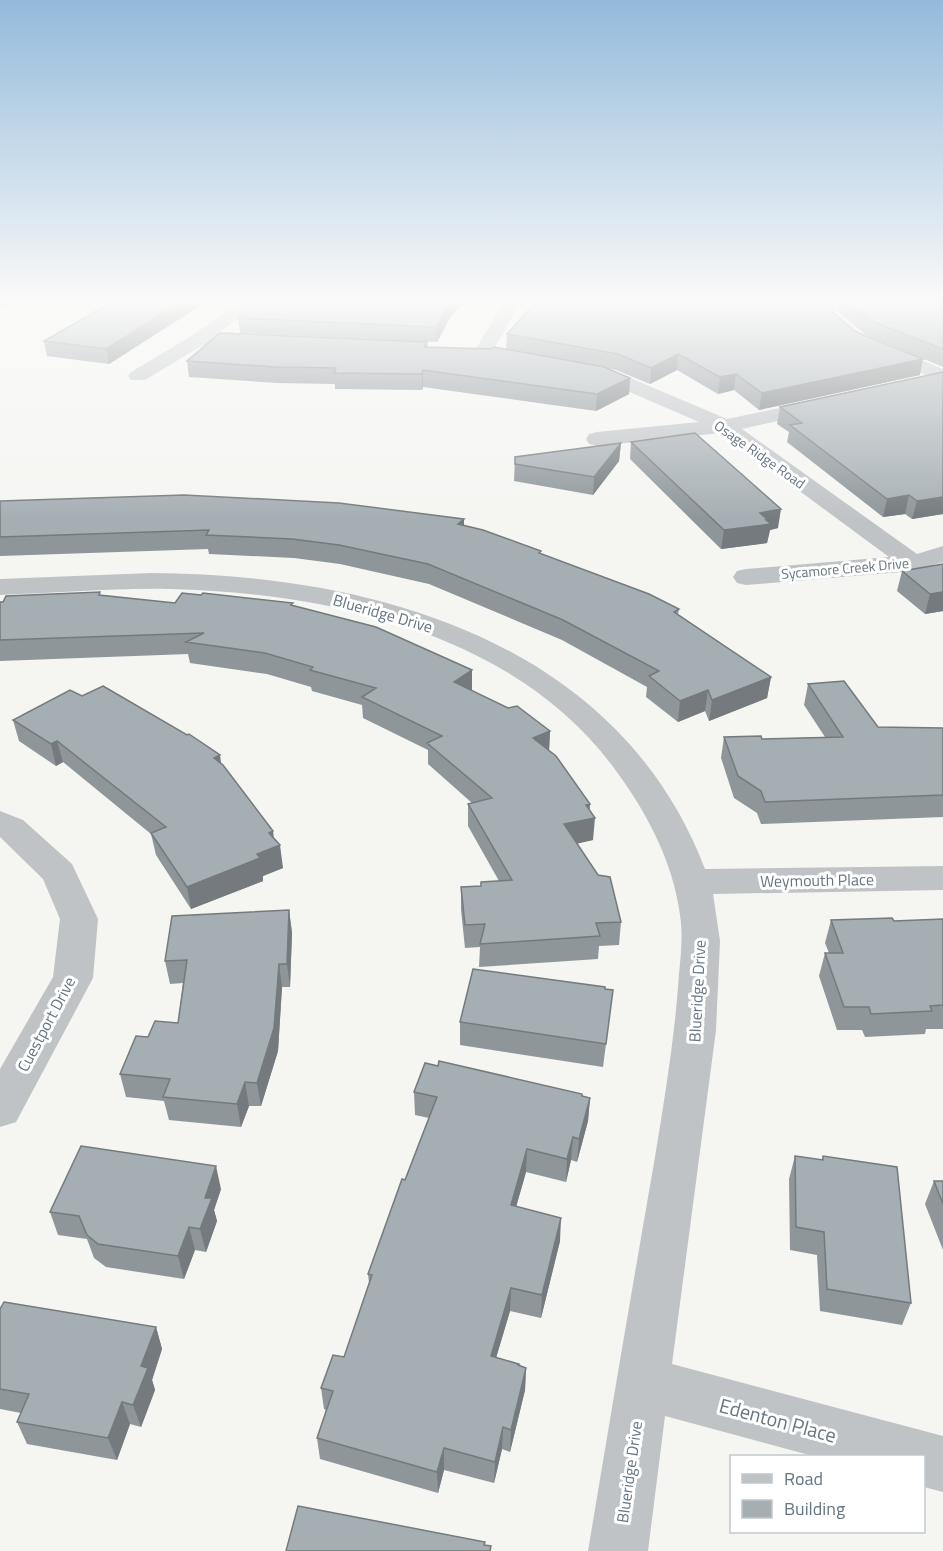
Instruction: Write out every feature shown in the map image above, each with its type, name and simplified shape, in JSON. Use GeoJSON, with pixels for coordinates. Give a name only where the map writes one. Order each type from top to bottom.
{"type":"FeatureCollection","features":[{"type":"Feature","properties":{"kind":"street","name":"Osage Ridge Road"},"geometry":{"type":"LineString","coordinates":[[601,374],[725,426],[913,563]]}},
{"type":"Feature","properties":{"kind":"street"},"geometry":{"type":"LineString","coordinates":[[909,387],[943,378]]}},
{"type":"Feature","properties":{"kind":"street"},"geometry":{"type":"LineString","coordinates":[[597,439],[725,426],[840,402]]}},
{"type":"Feature","properties":{"kind":"street","name":"Sycamore Creek Drive"},"geometry":{"type":"LineString","coordinates":[[746,577],[913,563],[943,554]]}},
{"type":"Feature","properties":{"kind":"street","name":"Blueridge Drive"},"geometry":{"type":"LineString","coordinates":[[0,587],[171,581],[252,586],[317,595],[383,610],[444,630],[505,659],[549,686],[590,718],[630,762],[673,832],[692,882],[701,934],[696,1038],[618,1551]]}},
{"type":"Feature","properties":{"kind":"street","name":"Cuestport Drive"},"geometry":{"type":"LineString","coordinates":[[0,822],[11,828],[59,873],[79,919],[73,978],[0,1108]]}},
{"type":"Feature","properties":{"kind":"street","name":"Weymouth Place"},"geometry":{"type":"LineString","coordinates":[[692,882],[943,878]]}},
{"type":"Feature","properties":{"kind":"street","name":"Edenton Place"},"geometry":{"type":"LineString","coordinates":[[642,1383],[910,1455]]}},
{"type":"Feature","properties":{"kind":"street"},"geometry":{"type":"LineString","coordinates":[[925,1459],[943,1464]]}},
{"type":"Feature","properties":{"kind":"building"},"geometry":{"type":"Polygon","coordinates":[[[455,374],[621,374],[630,378],[597,394],[455,374]]]}},
{"type":"Feature","properties":{"kind":"building"},"geometry":{"type":"Polygon","coordinates":[[[715,374],[734,374],[720,377],[715,374]]]}},
{"type":"Feature","properties":{"kind":"building"},"geometry":{"type":"Polygon","coordinates":[[[737,374],[850,374],[762,393],[737,374]]]}},
{"type":"Feature","properties":{"kind":"building"},"geometry":{"type":"Polygon","coordinates":[[[932,374],[943,374],[943,497],[917,501],[909,495],[887,499],[790,425],[802,423],[780,407],[932,374]]]}},
{"type":"Feature","properties":{"kind":"building"},"geometry":{"type":"Polygon","coordinates":[[[695,433],[781,509],[760,513],[771,524],[724,530],[631,442],[695,433]]]}},
{"type":"Feature","properties":{"kind":"building"},"geometry":{"type":"Polygon","coordinates":[[[621,443],[594,477],[515,464],[515,457],[621,443]]]}},
{"type":"Feature","properties":{"kind":"building"},"geometry":{"type":"Polygon","coordinates":[[[184,495],[339,503],[464,519],[458,524],[483,530],[541,551],[539,553],[649,594],[679,609],[674,612],[771,677],[712,700],[708,690],[680,701],[649,676],[659,671],[563,620],[428,564],[339,545],[292,539],[206,535],[209,530],[0,537],[0,501],[184,495]]]}},
{"type":"Feature","properties":{"kind":"building"},"geometry":{"type":"Polygon","coordinates":[[[943,564],[943,592],[930,594],[902,571],[943,564]]]}},
{"type":"Feature","properties":{"kind":"building"},"geometry":{"type":"Polygon","coordinates":[[[100,592],[99,595],[175,603],[182,593],[201,595],[203,593],[293,603],[291,605],[376,627],[472,670],[454,682],[508,708],[517,706],[550,731],[533,738],[556,756],[590,804],[586,805],[595,818],[564,824],[598,875],[610,877],[621,922],[596,923],[600,936],[480,944],[485,924],[465,925],[461,887],[481,886],[481,882],[512,880],[468,804],[492,798],[427,743],[442,736],[362,697],[376,688],[310,670],[313,667],[265,653],[186,642],[204,633],[0,640],[0,602],[3,602],[6,596],[100,592]]]}},
{"type":"Feature","properties":{"kind":"building"},"geometry":{"type":"Polygon","coordinates":[[[844,681],[878,727],[943,728],[943,795],[765,802],[761,791],[738,776],[724,737],[761,736],[762,739],[843,737],[808,684],[844,681]]]}},
{"type":"Feature","properties":{"kind":"building"},"geometry":{"type":"Polygon","coordinates":[[[103,686],[187,735],[189,734],[220,755],[214,758],[223,765],[273,831],[269,833],[280,845],[257,854],[260,858],[187,887],[151,833],[166,827],[57,741],[51,744],[13,720],[70,690],[82,696],[103,686]]]}},
{"type":"Feature","properties":{"kind":"building"},"geometry":{"type":"Polygon","coordinates":[[[289,910],[287,964],[279,964],[274,1028],[257,1083],[245,1082],[237,1104],[163,1097],[170,1079],[120,1074],[136,1036],[148,1037],[155,1021],[178,1023],[187,960],[165,961],[172,916],[289,910]]]}},
{"type":"Feature","properties":{"kind":"building"},"geometry":{"type":"Polygon","coordinates":[[[892,918],[894,921],[943,919],[943,1005],[930,1006],[932,1011],[871,1014],[869,1007],[844,1007],[825,953],[843,953],[831,920],[892,918]]]}},
{"type":"Feature","properties":{"kind":"building"},"geometry":{"type":"Polygon","coordinates":[[[473,969],[613,990],[606,1044],[460,1022],[473,969]]]}},
{"type":"Feature","properties":{"kind":"building"},"geometry":{"type":"Polygon","coordinates":[[[439,1061],[582,1094],[590,1098],[579,1139],[573,1137],[567,1159],[527,1149],[511,1205],[561,1218],[542,1295],[511,1288],[491,1356],[526,1368],[511,1430],[503,1427],[495,1462],[444,1448],[437,1472],[317,1438],[333,1391],[321,1388],[333,1355],[344,1357],[372,1275],[368,1274],[402,1179],[405,1180],[437,1097],[414,1092],[425,1063],[438,1066],[439,1061]]]}},
{"type":"Feature","properties":{"kind":"building"},"geometry":{"type":"Polygon","coordinates":[[[81,1146],[216,1166],[205,1198],[212,1198],[200,1229],[189,1227],[178,1256],[98,1244],[87,1235],[79,1216],[50,1212],[81,1146]]]}},
{"type":"Feature","properties":{"kind":"building"},"geometry":{"type":"Polygon","coordinates":[[[795,1156],[823,1160],[823,1156],[897,1167],[911,1303],[827,1289],[824,1232],[796,1227],[795,1156]]]}},
{"type":"Feature","properties":{"kind":"building"},"geometry":{"type":"Polygon","coordinates":[[[934,1181],[943,1181],[943,1204],[934,1181]]]}},
{"type":"Feature","properties":{"kind":"building"},"geometry":{"type":"Polygon","coordinates":[[[4,1302],[156,1327],[141,1366],[148,1368],[133,1405],[122,1402],[108,1438],[17,1422],[29,1394],[0,1389],[0,1309],[4,1302]]]}},
{"type":"Feature","properties":{"kind":"building"},"geometry":{"type":"Polygon","coordinates":[[[298,1506],[485,1542],[484,1545],[491,1546],[490,1551],[286,1551],[298,1506]]]}}]}
